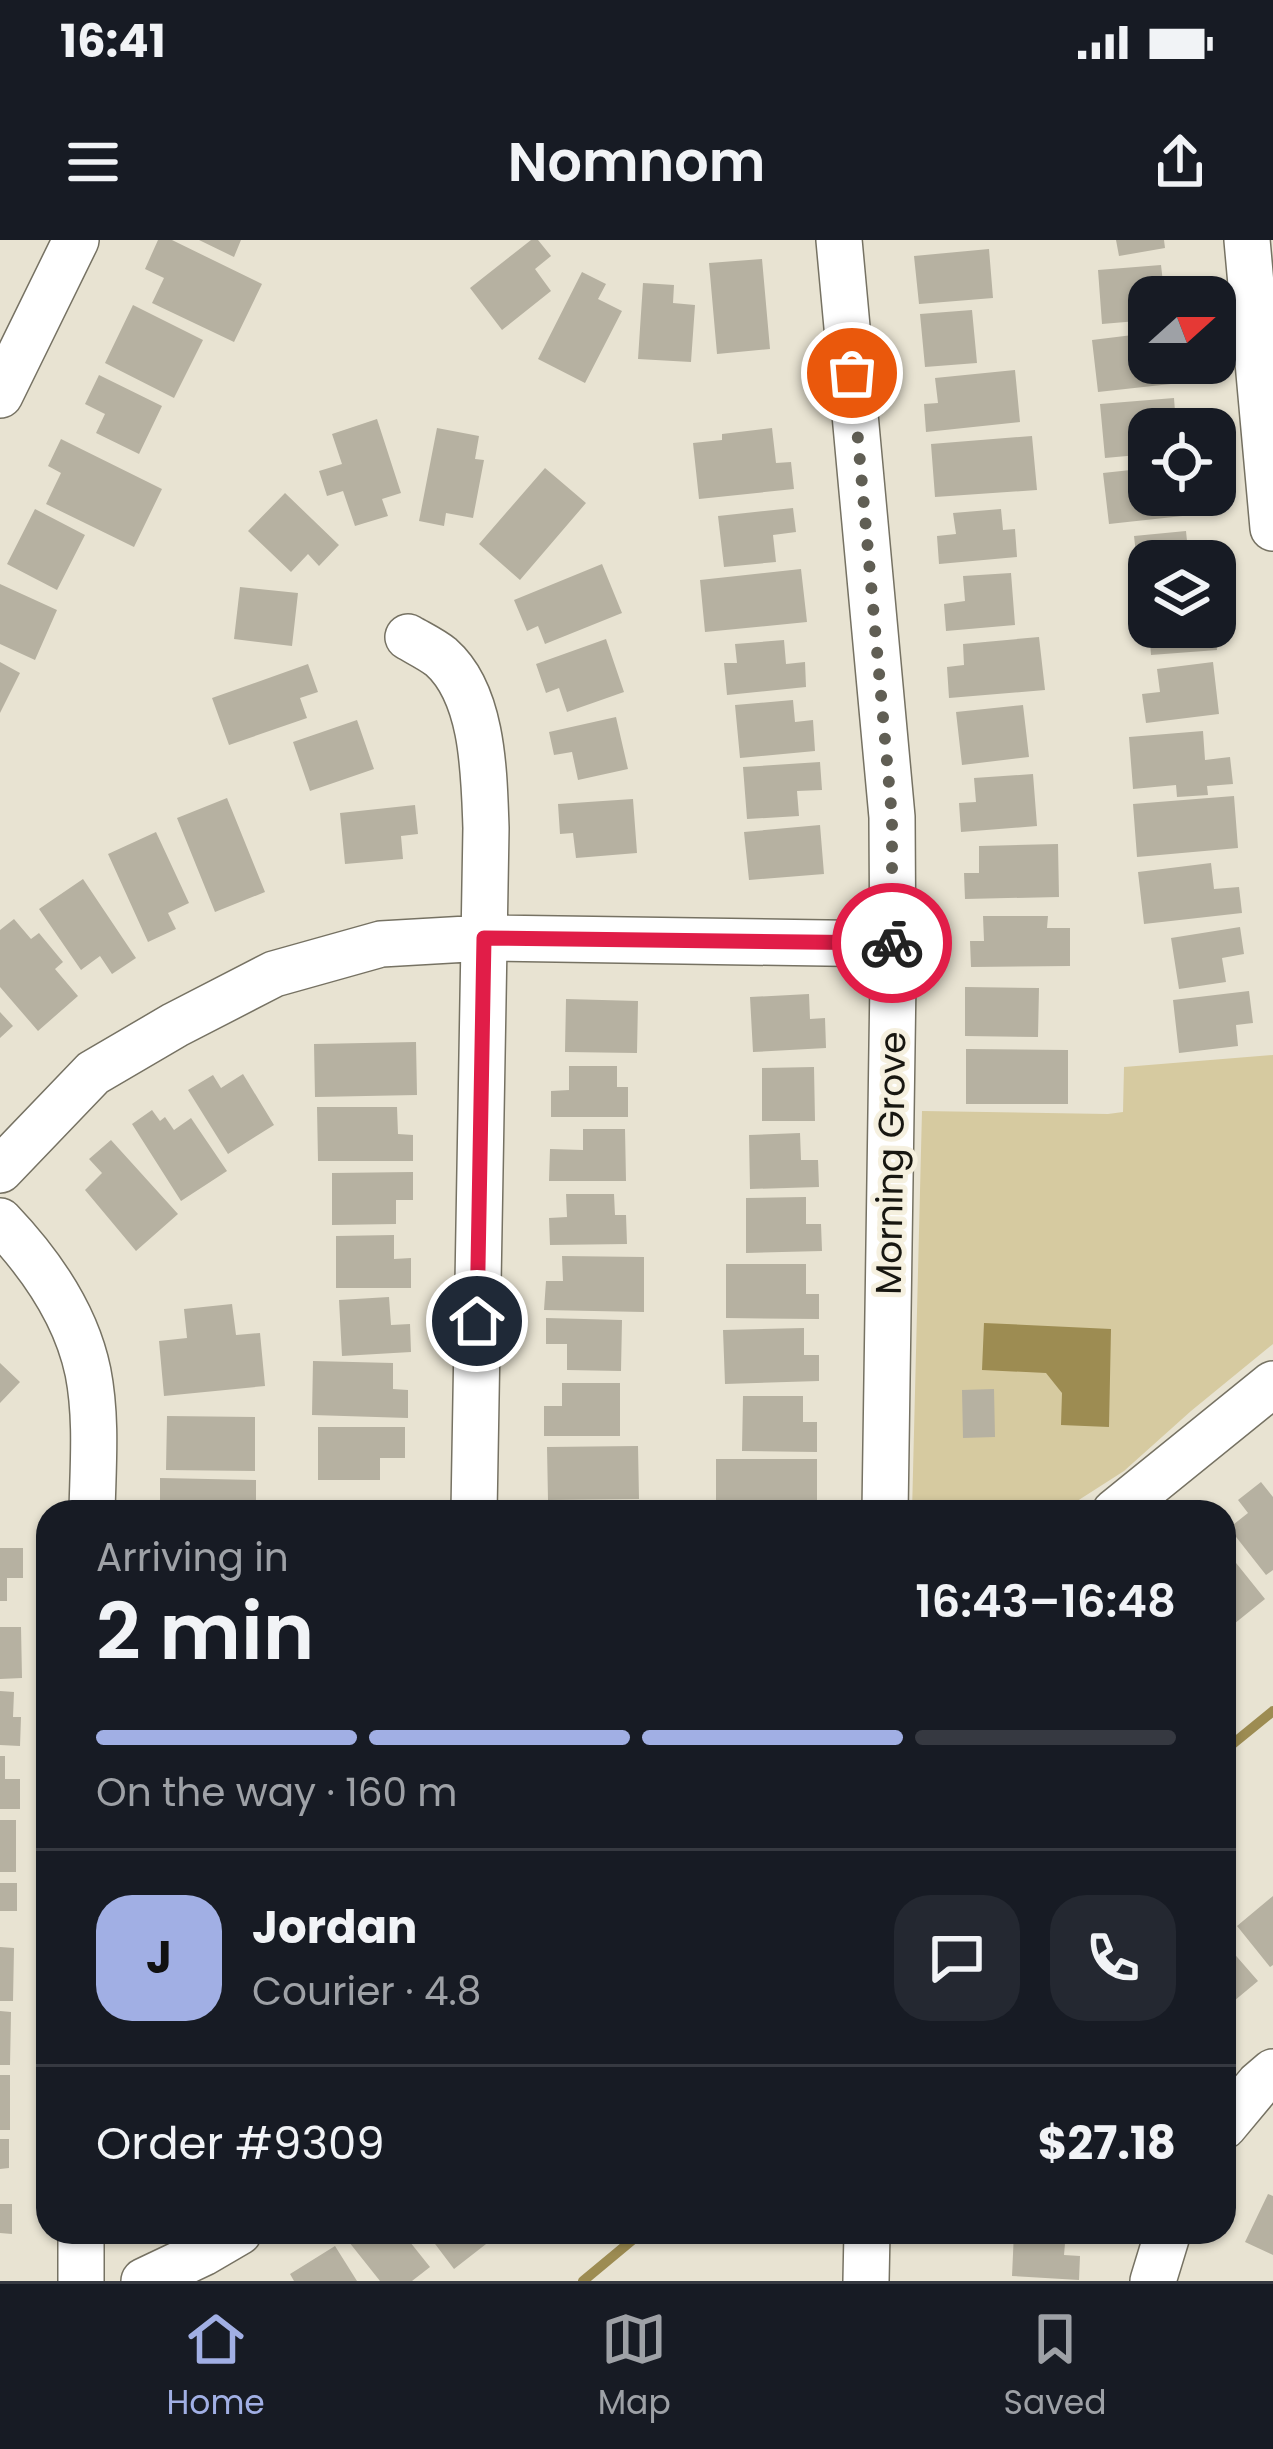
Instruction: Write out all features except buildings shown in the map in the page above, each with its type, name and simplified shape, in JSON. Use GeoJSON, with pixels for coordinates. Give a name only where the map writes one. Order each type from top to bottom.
{"type":"FeatureCollection","features":[{"type":"Feature","properties":{"kind":"street"},"geometry":{"type":"LineString","coordinates":[[0,395],[76,240]]}},
{"type":"Feature","properties":{"kind":"street","name":"Morning Grove"},"geometry":{"type":"LineString","coordinates":[[839,240],[892,817],[885,1500]]}},
{"type":"Feature","properties":{"kind":"street"},"geometry":{"type":"LineString","coordinates":[[1247,240],[1273,528]]}},
{"type":"Feature","properties":{"kind":"street"},"geometry":{"type":"LineString","coordinates":[[408,637],[442,658],[463,686],[477,726],[486,811],[474,1500]]}},
{"type":"Feature","properties":{"kind":"street"},"geometry":{"type":"LineString","coordinates":[[0,1170],[93,1073],[175,1024],[274,974],[381,944],[484,938],[892,944]]}},
{"type":"Feature","properties":{"kind":"street"},"geometry":{"type":"LineString","coordinates":[[0,1221],[43,1270],[70,1318],[88,1371],[94,1431],[92,1500]]}},
{"type":"Feature","properties":{"kind":"street"},"geometry":{"type":"LineString","coordinates":[[1130,1500],[1273,1384]]}},
{"type":"Feature","properties":{"kind":"street"},"geometry":{"type":"LineString","coordinates":[[1236,2112],[1273,2072]]}},
{"type":"Feature","properties":{"kind":"street"},"geometry":{"type":"LineString","coordinates":[[81,2244],[81,2281]]}},
{"type":"Feature","properties":{"kind":"street"},"geometry":{"type":"LineString","coordinates":[[144,2281],[218,2244]]}},
{"type":"Feature","properties":{"kind":"street"},"geometry":{"type":"LineString","coordinates":[[866,2281],[867,2244]]}},
{"type":"Feature","properties":{"kind":"street"},"geometry":{"type":"LineString","coordinates":[[1153,2281],[1164,2244]]}},
{"type":"Feature","properties":{"kind":"shaded area"},"geometry":{"type":"Polygon","coordinates":[[[1273,1055],[1273,1344],[1124,1471],[1079,1500],[912,1500],[922,1111],[1123,1112],[1124,1067],[1273,1055]]]}},
{"type":"Feature","properties":{"kind":"shaded area"},"geometry":{"type":"Polygon","coordinates":[[[984,1323],[1111,1329],[1109,1427],[1061,1425],[1062,1393],[1046,1373],[982,1370],[984,1323]]]}},
{"type":"Feature","properties":{"kind":"waterway"},"geometry":{"type":"LineString","coordinates":[[1236,1741],[1273,1711]]}},
{"type":"Feature","properties":{"kind":"waterway"},"geometry":{"type":"LineString","coordinates":[[583,2281],[628,2244]]}},
{"type":"Feature","properties":{"kind":"way so far"},"geometry":{"type":"LineString","coordinates":[[852,373],[892,817],[892,943]]}},
{"type":"Feature","properties":{"kind":"route"},"geometry":{"type":"LineString","coordinates":[[477,1321],[484,938],[892,943]]}}]}
